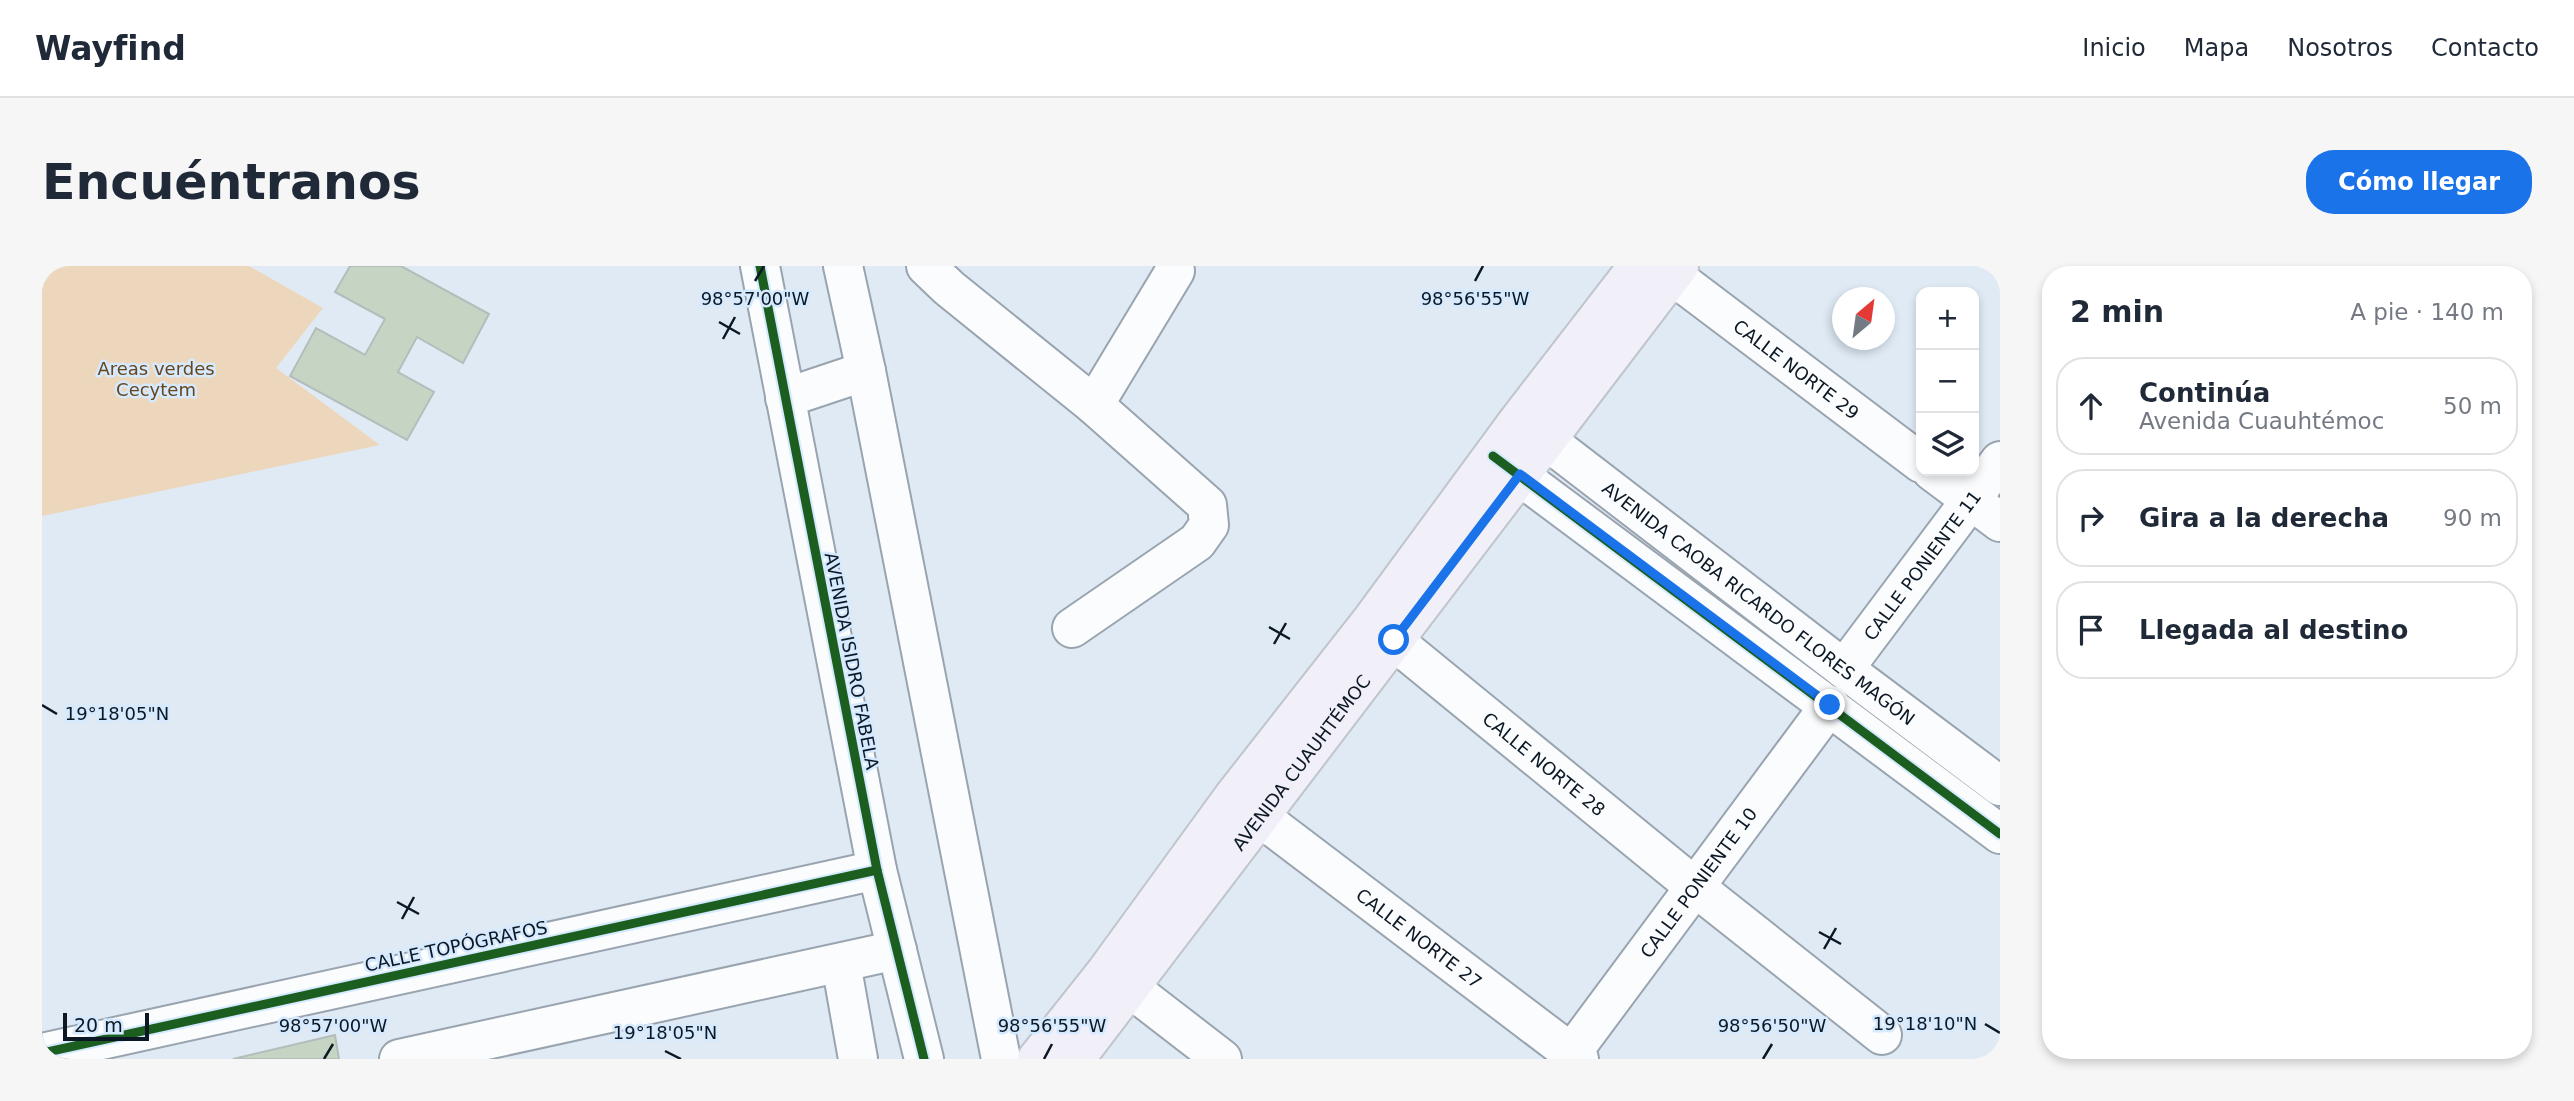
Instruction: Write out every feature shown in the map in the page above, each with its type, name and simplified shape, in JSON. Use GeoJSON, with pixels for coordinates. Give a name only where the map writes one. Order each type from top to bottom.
{"type":"FeatureCollection","features":[{"type":"Feature","properties":{"kind":"main road","name":"AVENIDA CUAUHTÉMOC"},"geometry":{"type":"LineString","coordinates":[[1075,1059],[1394,640],[1507,465],[1533,430],[1663,269]]}},
{"type":"Feature","properties":{"kind":"main road","name":"AVENIDA CUAUHTÉMOC"},"geometry":{"type":"LineString","coordinates":[[1037,1059],[1106,972],[1234,796],[1373,620],[1507,465]]}},
{"type":"Feature","properties":{"kind":"street","name":"AVENIDA ISIDRO FABELA"},"geometry":{"type":"LineString","coordinates":[[760,266],[877,870],[923,1059]]}},
{"type":"Feature","properties":{"kind":"street"},"geometry":{"type":"LineString","coordinates":[[844,266],[1001,1059]]}},
{"type":"Feature","properties":{"kind":"street"},"geometry":{"type":"LineString","coordinates":[[926,266],[949,288],[1094,404],[1207,505],[1209,525],[1197,542],[1072,628]]}},
{"type":"Feature","properties":{"kind":"street","name":"CALLE NORTE 29"},"geometry":{"type":"LineString","coordinates":[[1663,269],[1916,459]]}},
{"type":"Feature","properties":{"kind":"street"},"geometry":{"type":"LineString","coordinates":[[1094,404],[1175,271]]}},
{"type":"Feature","properties":{"kind":"street"},"geometry":{"type":"LineString","coordinates":[[785,398],[866,371]]}},
{"type":"Feature","properties":{"kind":"street","name":"AVENIDA CAOBA RICARDO FLORES MAGÓN"},"geometry":{"type":"LineString","coordinates":[[1533,430],[2000,786]]}},
{"type":"Feature","properties":{"kind":"street","name":"CALLE PONIENTE 11"},"geometry":{"type":"LineString","coordinates":[[1844,669],[1985,511],[2000,461]]}},
{"type":"Feature","properties":{"kind":"street"},"geometry":{"type":"LineString","coordinates":[[1507,465],[2000,833]]}},
{"type":"Feature","properties":{"kind":"street"},"geometry":{"type":"LineString","coordinates":[[1939,476],[1985,511]]}},
{"type":"Feature","properties":{"kind":"street","name":"CALLE NORTE 28"},"geometry":{"type":"LineString","coordinates":[[1394,640],[1695,887],[1882,1035]]}},
{"type":"Feature","properties":{"kind":"street","name":"CALLE PONIENTE 10"},"geometry":{"type":"LineString","coordinates":[[1573,1057],[1830,705]]}},
{"type":"Feature","properties":{"kind":"street","name":"CALLE NORTE 27"},"geometry":{"type":"LineString","coordinates":[[1260,817],[1573,1057]]}},
{"type":"Feature","properties":{"kind":"street","name":"CALLE TOPÓGRAFOS"},"geometry":{"type":"LineString","coordinates":[[42,1054],[877,870]]}},
{"type":"Feature","properties":{"kind":"street"},"geometry":{"type":"LineString","coordinates":[[399,1059],[897,950]]}},
{"type":"Feature","properties":{"kind":"street"},"geometry":{"type":"LineString","coordinates":[[841,962],[858,1059]]}},
{"type":"Feature","properties":{"kind":"street"},"geometry":{"type":"LineString","coordinates":[[1130,988],[1222,1059]]}},
{"type":"Feature","properties":{"kind":"green space","name":"Areas verdes Cecytem"},"geometry":{"type":"Polygon","coordinates":[[[42,266],[249,266],[323,308],[276,368],[380,445],[42,516],[42,266]]]}},
{"type":"Feature","properties":{"kind":"building"},"geometry":{"type":"Polygon","coordinates":[[[350,266],[401,266],[489,314],[463,363],[417,337],[398,372],[434,392],[407,440],[290,376],[316,328],[365,355],[385,319],[335,292],[350,266]]]}},
{"type":"Feature","properties":{"kind":"building"},"geometry":{"type":"Polygon","coordinates":[[[335,1035],[339,1059],[233,1059],[335,1035]]]}},
{"type":"Feature","properties":{"kind":"cycle path"},"geometry":{"type":"LineString","coordinates":[[760,266],[877,870],[924,1059]]}},
{"type":"Feature","properties":{"kind":"cycle path"},"geometry":{"type":"LineString","coordinates":[[1493,456],[2000,834]]}},
{"type":"Feature","properties":{"kind":"cycle path"},"geometry":{"type":"LineString","coordinates":[[42,1053],[877,870]]}},
{"type":"Feature","properties":{"kind":"route"},"geometry":{"type":"LineString","coordinates":[[1394,640],[1520,474],[1830,705]]}}]}
